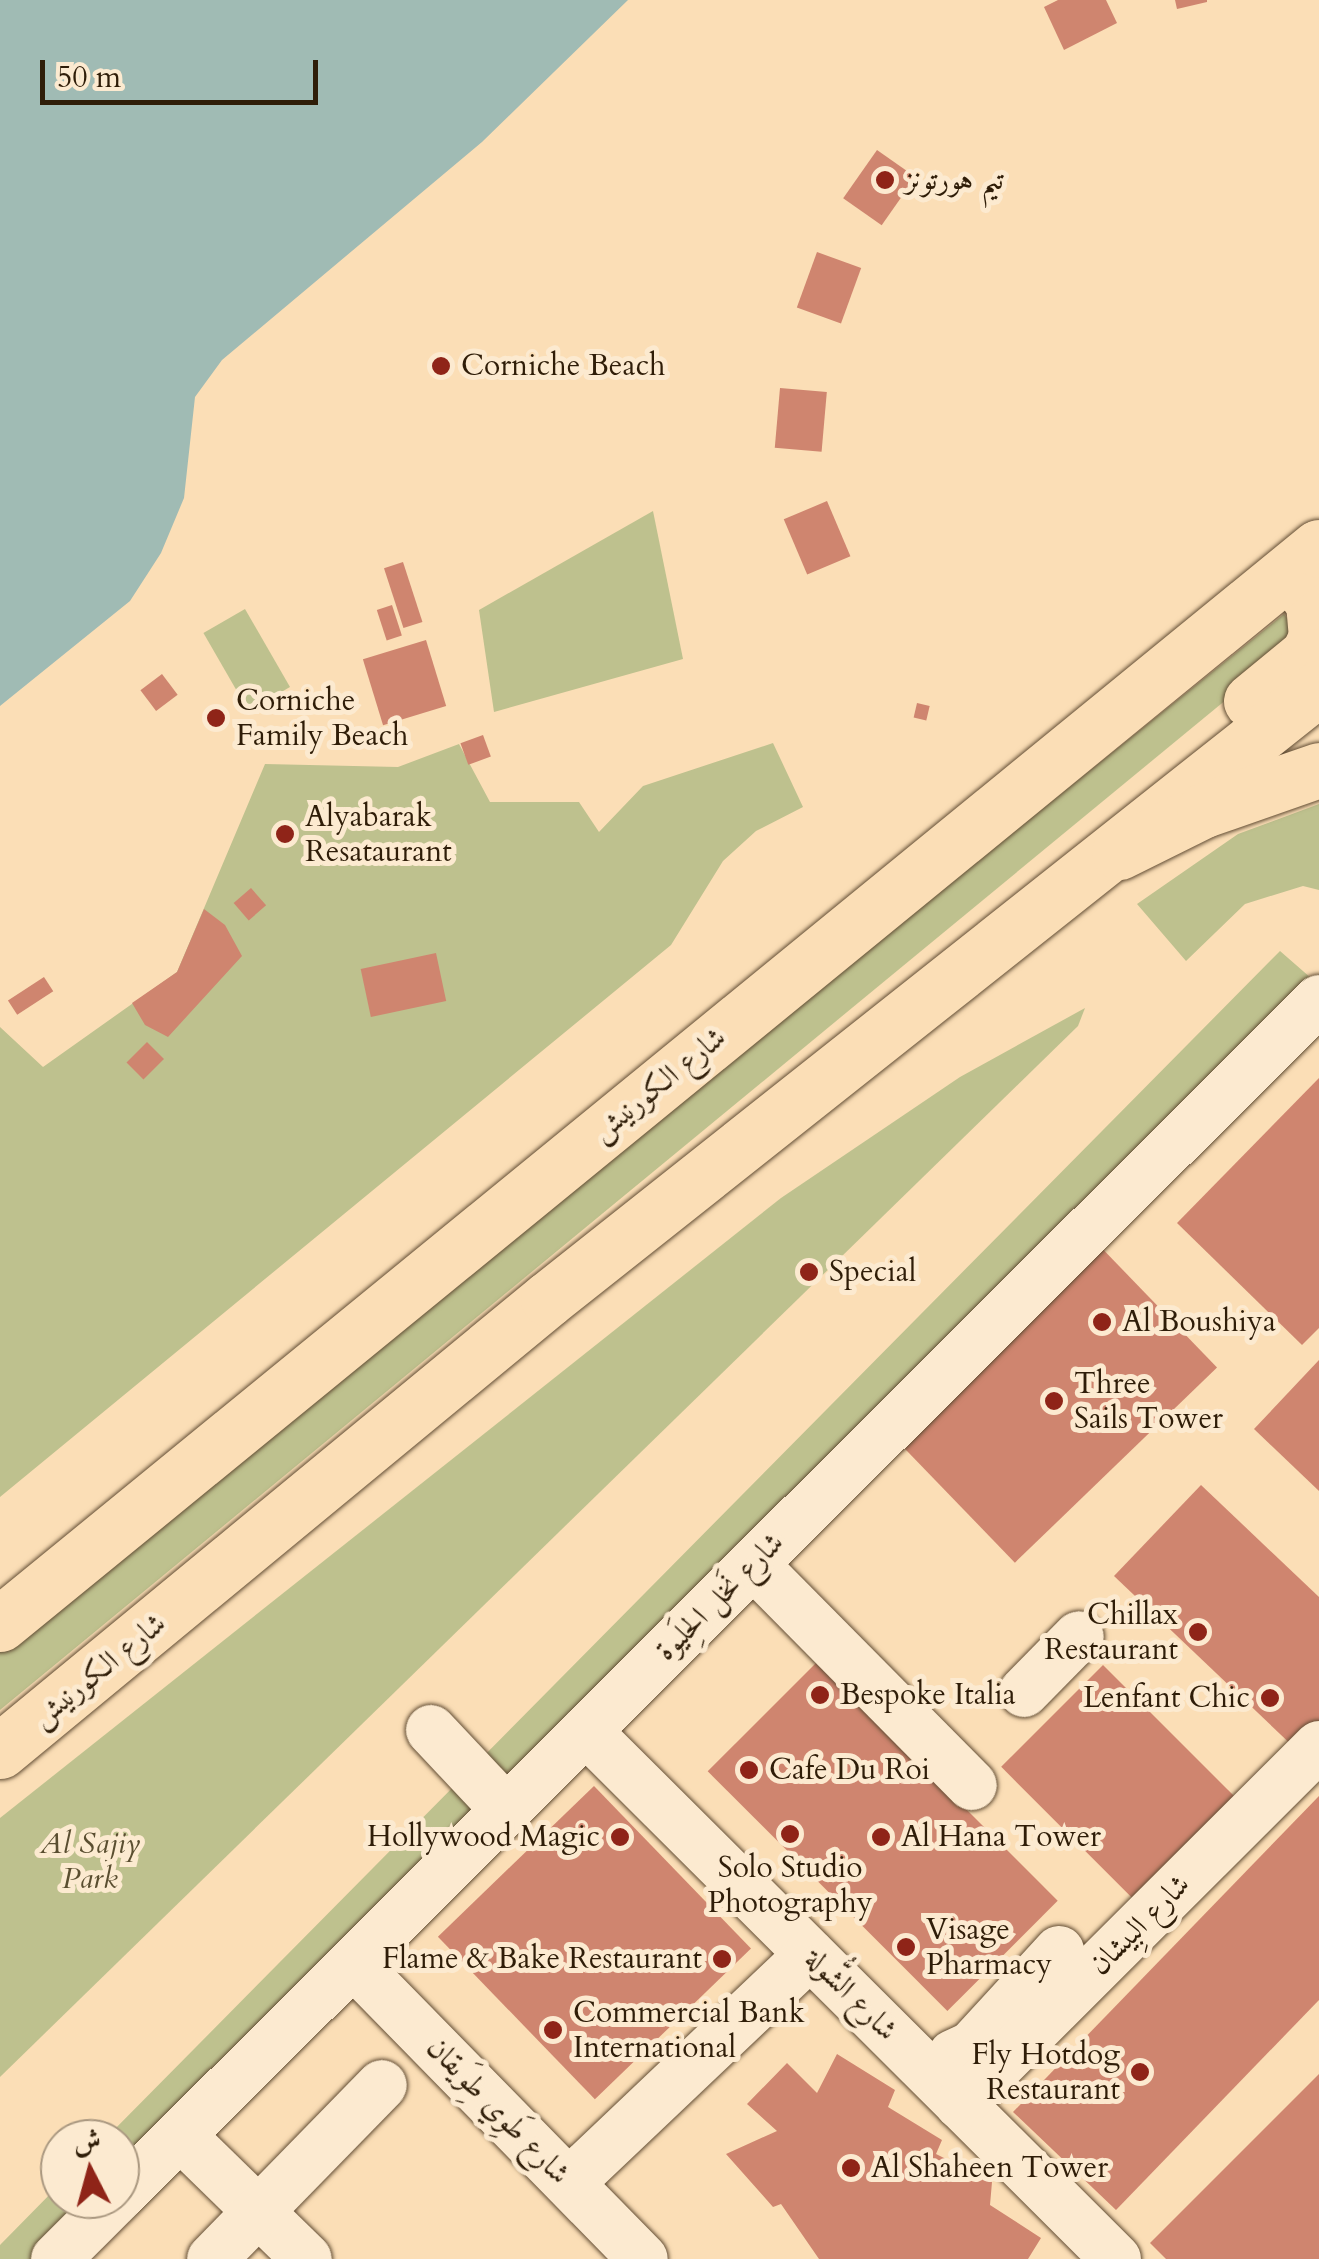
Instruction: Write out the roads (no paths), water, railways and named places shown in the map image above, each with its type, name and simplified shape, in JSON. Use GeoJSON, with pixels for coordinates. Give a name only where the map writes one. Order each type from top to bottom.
{"type":"FeatureCollection","features":[{"type":"Feature","properties":{"kind":"main road"},"geometry":{"type":"LineString","coordinates":[[973,964],[976,933],[1003,894],[1308,654],[1318,619],[1313,602],[1311,554]]}},
{"type":"Feature","properties":{"kind":"main road","name":"شارع الكورنيش"},"geometry":{"type":"LineString","coordinates":[[0,1624],[1311,554]]}},
{"type":"Feature","properties":{"kind":"main road","name":"شارع الكورنيش"},"geometry":{"type":"LineString","coordinates":[[0,1751],[548,1299],[1119,852],[1319,688]]}},
{"type":"Feature","properties":{"kind":"main road"},"geometry":{"type":"LineString","coordinates":[[1119,852],[1204,810],[1319,770]]}},
{"type":"Feature","properties":{"kind":"street","name":"شارع نَخل الحِلَيوة"},"geometry":{"type":"LineString","coordinates":[[140,2175],[1319,1000]]}},
{"type":"Feature","properties":{"kind":"street"},"geometry":{"type":"LineString","coordinates":[[753,1564],[972,1785]]}},
{"type":"Feature","properties":{"kind":"street"},"geometry":{"type":"LineString","coordinates":[[1024,1692],[1079,1636]]}},
{"type":"Feature","properties":{"kind":"street"},"geometry":{"type":"LineString","coordinates":[[431,1730],[506,1810]]}},
{"type":"Feature","properties":{"kind":"street","name":"شارع الشُّولة"},"geometry":{"type":"LineString","coordinates":[[586,1731],[1116,2259]]}},
{"type":"Feature","properties":{"kind":"street","name":"شارع البِيشان"},"geometry":{"type":"LineString","coordinates":[[960,2104],[1061,1953],[1319,1746]]}},
{"type":"Feature","properties":{"kind":"street"},"geometry":{"type":"LineString","coordinates":[[908,2051],[924,2034],[949,2054],[966,2052],[1061,1953]]}},
{"type":"Feature","properties":{"kind":"street"},"geometry":{"type":"LineString","coordinates":[[569,2183],[810,1954]]}},
{"type":"Feature","properties":{"kind":"street","name":"شارع طَوِي طِوَيقان"},"geometry":{"type":"LineString","coordinates":[[353,1963],[643,2259]]}},
{"type":"Feature","properties":{"kind":"street"},"geometry":{"type":"LineString","coordinates":[[212,2259],[382,2085]]}},
{"type":"Feature","properties":{"kind":"street"},"geometry":{"type":"LineString","coordinates":[[180,2135],[307,2259]]}},
{"type":"Feature","properties":{"kind":"street","name":"شارع نَخل الحِلَيوة"},"geometry":{"type":"LineString","coordinates":[[56,2259],[96,2219]]}},
{"type":"Feature","properties":{"kind":"water"},"geometry":{"type":"Polygon","coordinates":[[[0,0],[628,0],[482,142],[222,360],[195,397],[184,498],[161,553],[130,601],[0,706],[0,0]]]}},
{"type":"Feature","properties":{"kind":"place","name":"تيم هورتونز"},"geometry":{"type":"Point","coordinates":[885,180]}},
{"type":"Feature","properties":{"kind":"place","name":"Corniche Beach"},"geometry":{"type":"Point","coordinates":[441,366]}},
{"type":"Feature","properties":{"kind":"place","name":"Corniche Family Beach"},"geometry":{"type":"Point","coordinates":[216,718]}},
{"type":"Feature","properties":{"kind":"place","name":"Alyabarak Resataurant"},"geometry":{"type":"Point","coordinates":[285,834]}},
{"type":"Feature","properties":{"kind":"place","name":"Special"},"geometry":{"type":"Point","coordinates":[809,1272]}},
{"type":"Feature","properties":{"kind":"place","name":"Al Boushiya"},"geometry":{"type":"Point","coordinates":[1102,1322]}},
{"type":"Feature","properties":{"kind":"place","name":"Three Sails Tower"},"geometry":{"type":"Point","coordinates":[1054,1401]}},
{"type":"Feature","properties":{"kind":"place","name":"Chillax Restaurant"},"geometry":{"type":"Point","coordinates":[1198,1632]}},
{"type":"Feature","properties":{"kind":"place","name":"Bespoke Italia"},"geometry":{"type":"Point","coordinates":[820,1695]}},
{"type":"Feature","properties":{"kind":"place","name":"Lenfant Chic"},"geometry":{"type":"Point","coordinates":[1270,1698]}},
{"type":"Feature","properties":{"kind":"place","name":"Cafe Du Roi"},"geometry":{"type":"Point","coordinates":[749,1770]}},
{"type":"Feature","properties":{"kind":"place","name":"Solo Studio Photography"},"geometry":{"type":"Point","coordinates":[790,1834]}},
{"type":"Feature","properties":{"kind":"place","name":"Hollywood Magic"},"geometry":{"type":"Point","coordinates":[620,1837]}},
{"type":"Feature","properties":{"kind":"place","name":"Al Hana Tower"},"geometry":{"type":"Point","coordinates":[881,1837]}},
{"type":"Feature","properties":{"kind":"place","name":"Visage Pharmacy"},"geometry":{"type":"Point","coordinates":[906,1947]}},
{"type":"Feature","properties":{"kind":"place","name":"Flame & Bake Restaurant"},"geometry":{"type":"Point","coordinates":[722,1959]}},
{"type":"Feature","properties":{"kind":"place","name":"Commercial Bank International"},"geometry":{"type":"Point","coordinates":[553,2030]}},
{"type":"Feature","properties":{"kind":"place","name":"Fly Hotdog Restaurant"},"geometry":{"type":"Point","coordinates":[1140,2072]}},
{"type":"Feature","properties":{"kind":"place","name":"Al Shaheen Tower"},"geometry":{"type":"Point","coordinates":[851,2168]}},
{"type":"Feature","properties":{"kind":"park label","name":"Al Sajiy Park"},"geometry":{"type":"Point","coordinates":[90,1861]}}]}
